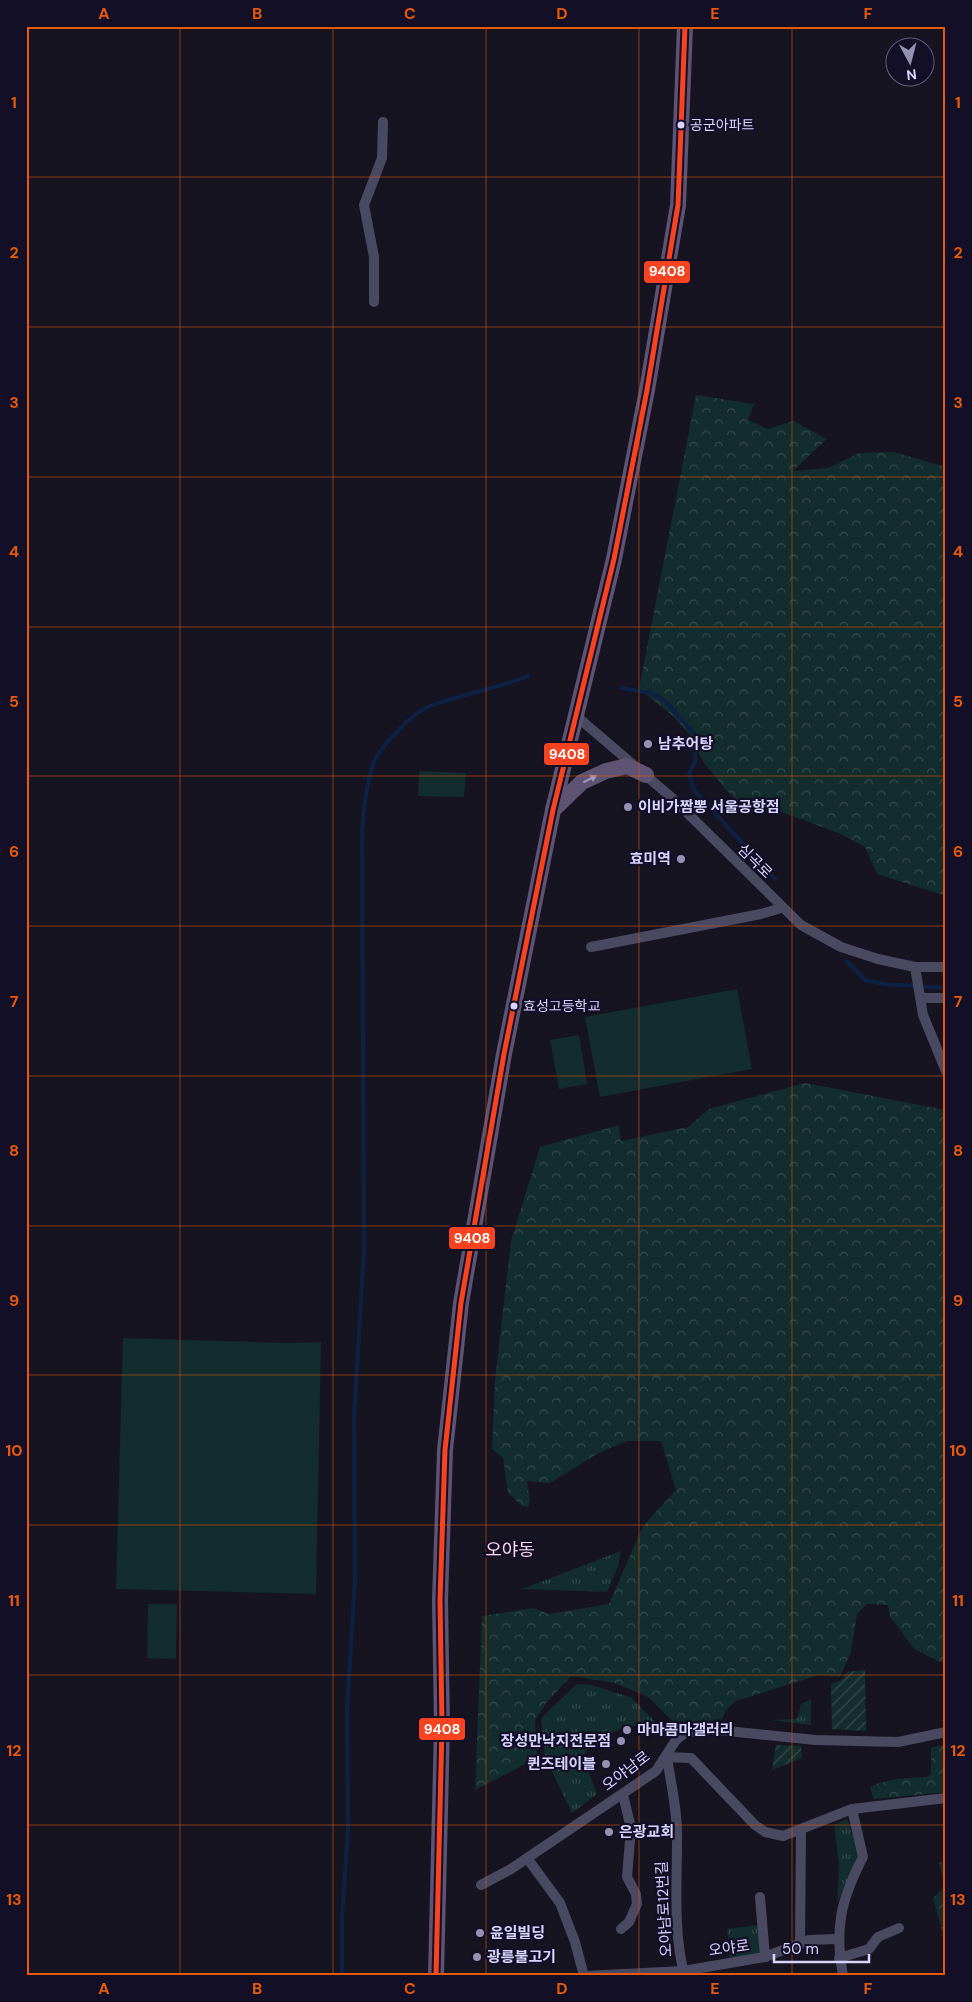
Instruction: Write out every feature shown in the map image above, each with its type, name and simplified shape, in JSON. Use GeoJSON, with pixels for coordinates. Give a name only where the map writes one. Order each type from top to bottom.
{"type":"FeatureCollection","features":[{"type":"Feature","properties":{"kind":"main road"},"geometry":{"type":"LineString","coordinates":[[436,1976],[442,1726],[440,1600],[445,1450],[461,1303],[504,1054],[553,810],[614,559],[647,390],[678,205],[684,26]]}},
{"type":"Feature","properties":{"kind":"main road"},"geometry":{"type":"LineString","coordinates":[[553,810],[582,782],[606,771],[627,766],[646,775]]}},
{"type":"Feature","properties":{"kind":"street"},"geometry":{"type":"LineString","coordinates":[[374,302],[374,257],[364,205],[382,158],[383,122]]}},
{"type":"Feature","properties":{"kind":"street","name":"심곡로"},"geometry":{"type":"LineString","coordinates":[[575,715],[671,797],[781,908],[801,925],[841,947],[915,971],[946,967]]}},
{"type":"Feature","properties":{"kind":"street"},"geometry":{"type":"LineString","coordinates":[[591,947],[761,914],[781,908]]}},
{"type":"Feature","properties":{"kind":"street"},"geometry":{"type":"LineString","coordinates":[[915,971],[923,1015],[946,1071]]}},
{"type":"Feature","properties":{"kind":"street"},"geometry":{"type":"LineString","coordinates":[[920,995],[946,998]]}},
{"type":"Feature","properties":{"kind":"street","name":"오야남로"},"geometry":{"type":"LineString","coordinates":[[481,1886],[527,1858],[582,1819],[622,1795],[656,1771],[667,1757],[676,1740],[685,1733],[708,1729],[743,1734],[860,1742],[898,1742],[946,1732]]}},
{"type":"Feature","properties":{"kind":"street"},"geometry":{"type":"LineString","coordinates":[[667,1757],[691,1758],[742,1814],[765,1832],[783,1836],[852,1809],[946,1798]]}},
{"type":"Feature","properties":{"kind":"street","name":"오야남로12번길"},"geometry":{"type":"LineString","coordinates":[[585,1976],[684,1973],[676,1867],[676,1819],[667,1757]]}},
{"type":"Feature","properties":{"kind":"street"},"geometry":{"type":"LineString","coordinates":[[621,1929],[629,1922],[637,1904],[636,1894],[627,1877],[631,1828],[622,1795]]}},
{"type":"Feature","properties":{"kind":"street"},"geometry":{"type":"LineString","coordinates":[[843,1976],[837,1939],[843,1906],[852,1878],[863,1857],[852,1809]]}},
{"type":"Feature","properties":{"kind":"street"},"geometry":{"type":"LineString","coordinates":[[800,1944],[801,1830]]}},
{"type":"Feature","properties":{"kind":"street"},"geometry":{"type":"LineString","coordinates":[[527,1858],[560,1903],[576,1942],[585,1976]]}},
{"type":"Feature","properties":{"kind":"street"},"geometry":{"type":"LineString","coordinates":[[760,1897],[765,1957]]}},
{"type":"Feature","properties":{"kind":"street"},"geometry":{"type":"LineString","coordinates":[[839,1958],[869,1949],[878,1937],[898,1928]]}},
{"type":"Feature","properties":{"kind":"street","name":"오야로"},"geometry":{"type":"LineString","coordinates":[[684,1973],[765,1957],[809,1940],[837,1939]]}},
{"type":"Feature","properties":{"kind":"green space"},"geometry":{"type":"Polygon","coordinates":[[[696,395],[754,404],[748,420],[768,429],[793,421],[827,439],[793,471],[828,468],[859,453],[894,452],[946,467],[946,894],[943,895],[877,874],[865,847],[841,834],[779,811],[750,813],[728,792],[704,763],[689,734],[672,715],[639,689],[696,395]]]}},
{"type":"Feature","properties":{"kind":"green space"},"geometry":{"type":"Polygon","coordinates":[[[419,771],[466,773],[464,797],[418,796],[419,771]]]}},
{"type":"Feature","properties":{"kind":"green space"},"geometry":{"type":"Polygon","coordinates":[[[737,989],[752,1069],[600,1097],[585,1017],[737,989]]]}},
{"type":"Feature","properties":{"kind":"green space"},"geometry":{"type":"Polygon","coordinates":[[[579,1035],[587,1084],[559,1089],[550,1040],[579,1035]]]}},
{"type":"Feature","properties":{"kind":"green space"},"geometry":{"type":"Polygon","coordinates":[[[805,1083],[946,1110],[946,1660],[940,1662],[914,1649],[890,1616],[888,1605],[867,1604],[857,1614],[851,1652],[840,1677],[819,1675],[736,1701],[727,1709],[722,1719],[677,1726],[648,1697],[615,1683],[571,1676],[547,1702],[535,1720],[537,1758],[475,1790],[482,1616],[533,1608],[549,1614],[609,1604],[643,1526],[676,1490],[661,1441],[627,1441],[597,1454],[550,1483],[527,1481],[530,1502],[528,1507],[522,1506],[508,1493],[503,1458],[492,1449],[495,1380],[511,1241],[540,1147],[619,1125],[621,1141],[688,1127],[709,1109],[805,1083]]]}},
{"type":"Feature","properties":{"kind":"green space"},"geometry":{"type":"Polygon","coordinates":[[[123,1338],[288,1343],[321,1342],[316,1594],[116,1589],[123,1338]]]}},
{"type":"Feature","properties":{"kind":"green space"},"geometry":{"type":"Polygon","coordinates":[[[621,1551],[618,1566],[607,1592],[522,1589],[621,1551]]]}},
{"type":"Feature","properties":{"kind":"green space"},"geometry":{"type":"Polygon","coordinates":[[[148,1604],[177,1604],[176,1659],[147,1658],[148,1604]]]}},
{"type":"Feature","properties":{"kind":"green space"},"geometry":{"type":"Polygon","coordinates":[[[865,1670],[866,1731],[832,1729],[831,1684],[842,1680],[847,1672],[865,1670]]]}},
{"type":"Feature","properties":{"kind":"green space"},"geometry":{"type":"Polygon","coordinates":[[[577,1684],[592,1685],[632,1698],[663,1730],[659,1733],[629,1725],[590,1744],[583,1757],[597,1794],[572,1813],[545,1757],[541,1718],[577,1684]]]}},
{"type":"Feature","properties":{"kind":"green space"},"geometry":{"type":"Polygon","coordinates":[[[811,1699],[811,1725],[771,1720],[797,1719],[801,1704],[811,1699]]]}},
{"type":"Feature","properties":{"kind":"green space"},"geometry":{"type":"Polygon","coordinates":[[[946,1744],[946,1792],[874,1799],[870,1787],[891,1780],[927,1777],[931,1774],[931,1748],[946,1744]]]}},
{"type":"Feature","properties":{"kind":"green space"},"geometry":{"type":"Polygon","coordinates":[[[776,1745],[801,1746],[802,1758],[772,1770],[776,1745]]]}},
{"type":"Feature","properties":{"kind":"green space"},"geometry":{"type":"Polygon","coordinates":[[[847,1819],[859,1853],[837,1904],[839,1864],[834,1825],[847,1819]]]}},
{"type":"Feature","properties":{"kind":"green space"},"geometry":{"type":"Polygon","coordinates":[[[946,1860],[946,1956],[933,1898],[945,1887],[939,1863],[946,1860]]]}},
{"type":"Feature","properties":{"kind":"green space"},"geometry":{"type":"Polygon","coordinates":[[[758,1925],[760,1955],[730,1960],[727,1929],[758,1925]]]}},
{"type":"Feature","properties":{"kind":"waterway"},"geometry":{"type":"LineString","coordinates":[[342,1976],[342,1917],[348,1830],[347,1706],[355,1581],[354,1418],[364,1250],[362,837],[365,801],[370,774],[376,758],[388,741],[414,716],[430,706],[528,676]]}},
{"type":"Feature","properties":{"kind":"waterway"},"geometry":{"type":"LineString","coordinates":[[621,688],[651,693],[666,702],[695,735],[695,762],[689,774],[694,790],[775,879]]}},
{"type":"Feature","properties":{"kind":"waterway"},"geometry":{"type":"LineString","coordinates":[[847,961],[865,980],[884,984],[946,988]]}},
{"type":"Feature","properties":{"kind":"transit line","name":"9408"},"geometry":{"type":"LineString","coordinates":[[436,1976],[442,1726],[440,1600],[445,1450],[461,1303],[504,1054],[553,810],[614,559],[647,390],[678,205],[685,26]]}},
{"type":"Feature","properties":{"kind":"place","name":"공군아파트"},"geometry":{"type":"Point","coordinates":[681,125]}},
{"type":"Feature","properties":{"kind":"place","name":"남추어탕"},"geometry":{"type":"Point","coordinates":[648,744]}},
{"type":"Feature","properties":{"kind":"place","name":"이비가짬뽕 서울공항점"},"geometry":{"type":"Point","coordinates":[628,807]}},
{"type":"Feature","properties":{"kind":"place","name":"효미역"},"geometry":{"type":"Point","coordinates":[681,859]}},
{"type":"Feature","properties":{"kind":"place","name":"효성고등학교"},"geometry":{"type":"Point","coordinates":[514,1006]}},
{"type":"Feature","properties":{"kind":"place","name":"마마콤마갤러리"},"geometry":{"type":"Point","coordinates":[627,1730]}},
{"type":"Feature","properties":{"kind":"place","name":"장성만낙지전문점"},"geometry":{"type":"Point","coordinates":[621,1741]}},
{"type":"Feature","properties":{"kind":"place","name":"퀸즈테이블"},"geometry":{"type":"Point","coordinates":[606,1764]}},
{"type":"Feature","properties":{"kind":"place","name":"은광교회"},"geometry":{"type":"Point","coordinates":[609,1832]}},
{"type":"Feature","properties":{"kind":"place","name":"윤일빌딩"},"geometry":{"type":"Point","coordinates":[480,1933]}},
{"type":"Feature","properties":{"kind":"place","name":"광릉불고기"},"geometry":{"type":"Point","coordinates":[477,1957]}},
{"type":"Feature","properties":{"kind":"district","name":"오야동"},"geometry":{"type":"Point","coordinates":[510,1550]}}]}
